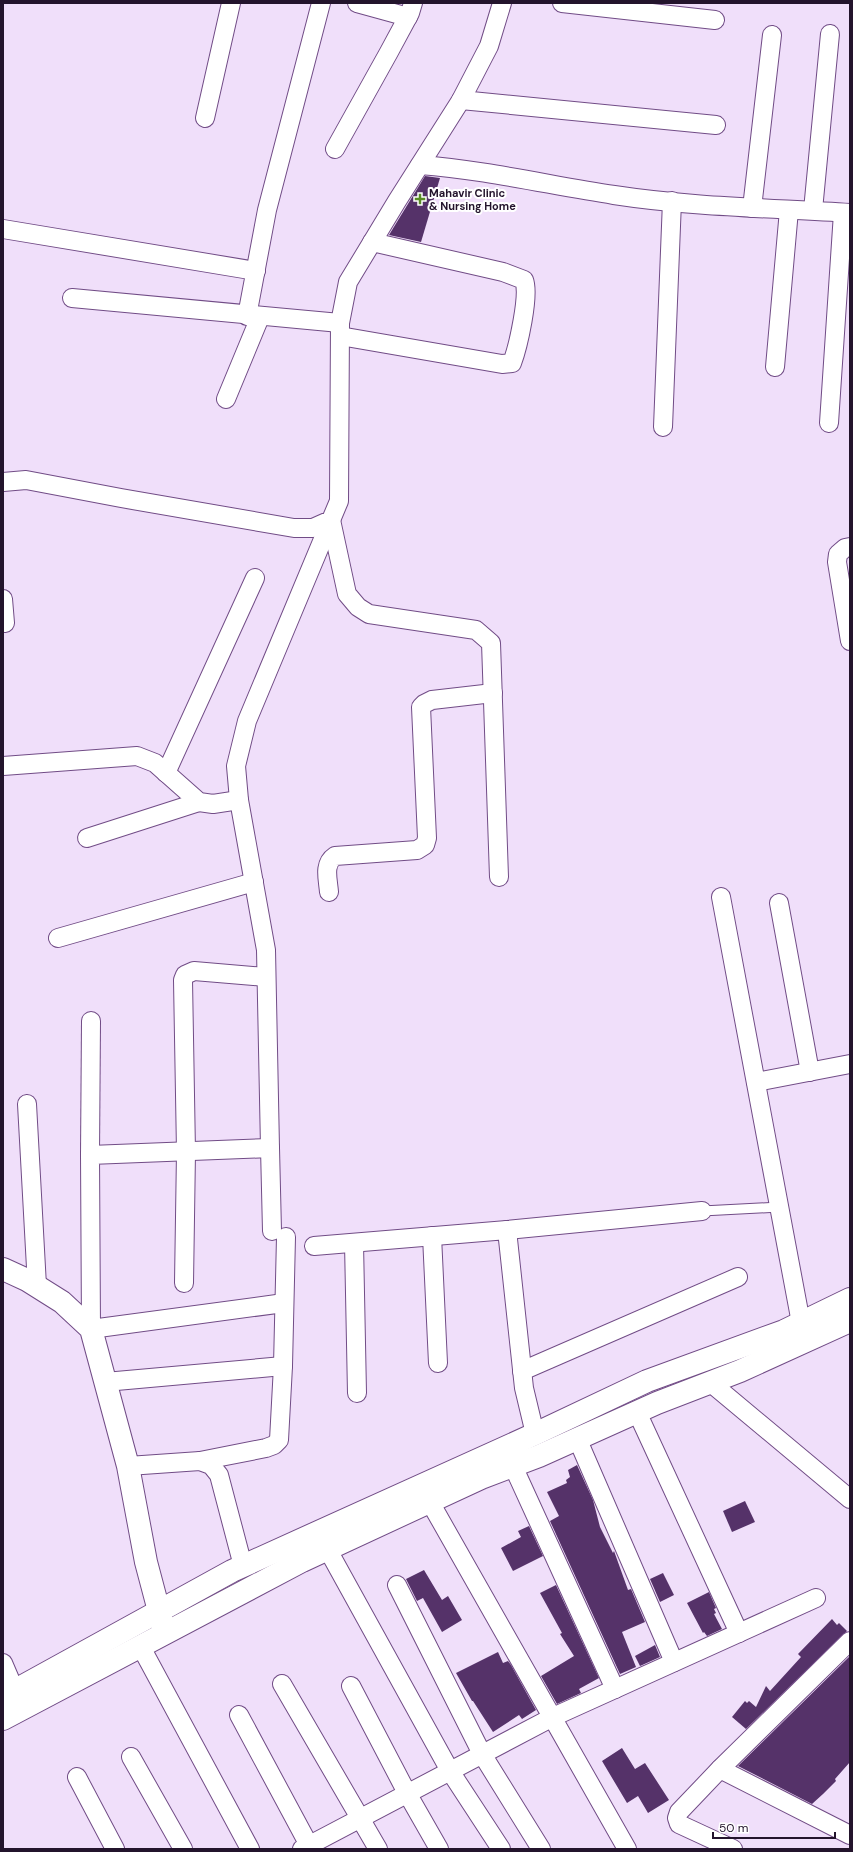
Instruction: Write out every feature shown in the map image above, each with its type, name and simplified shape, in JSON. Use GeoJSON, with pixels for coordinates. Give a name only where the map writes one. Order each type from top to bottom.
{"type":"FeatureCollection","features":[{"type":"Feature","properties":{"kind":"main road"},"geometry":{"type":"LineString","coordinates":[[3,1268],[37,1286],[62,1302],[91,1329],[128,1466],[146,1562],[165,1634]]}},
{"type":"Feature","properties":{"kind":"main road"},"geometry":{"type":"LineString","coordinates":[[9,1694],[243,1566],[535,1434],[565,1418],[647,1381],[694,1365],[801,1323],[850,1299]]}},
{"type":"Feature","properties":{"kind":"main road"},"geometry":{"type":"LineString","coordinates":[[3,1719],[302,1561],[481,1478],[513,1466],[657,1403],[711,1383],[798,1346],[850,1321]]}},
{"type":"Feature","properties":{"kind":"street"},"geometry":{"type":"LineString","coordinates":[[205,118],[230,3]]}},
{"type":"Feature","properties":{"kind":"street"},"geometry":{"type":"LineString","coordinates":[[226,399],[254,316],[256,271],[268,210],[321,3]]}},
{"type":"Feature","properties":{"kind":"street"},"geometry":{"type":"LineString","coordinates":[[335,149],[411,10],[357,3]]}},
{"type":"Feature","properties":{"kind":"street"},"geometry":{"type":"LineString","coordinates":[[128,1466],[200,1461],[266,1448],[274,1445],[279,1440],[283,1366],[284,1303],[279,1234],[270,1148],[266,950],[240,800],[236,766],[247,721],[339,501],[340,329],[348,282],[461,100],[488,46],[502,3]]}},
{"type":"Feature","properties":{"kind":"street"},"geometry":{"type":"LineString","coordinates":[[562,3],[715,20]]}},
{"type":"Feature","properties":{"kind":"street"},"geometry":{"type":"LineString","coordinates":[[813,210],[830,34]]}},
{"type":"Feature","properties":{"kind":"street"},"geometry":{"type":"LineString","coordinates":[[752,208],[772,35]]}},
{"type":"Feature","properties":{"kind":"street"},"geometry":{"type":"LineString","coordinates":[[461,100],[716,125]]}},
{"type":"Feature","properties":{"kind":"street"},"geometry":{"type":"LineString","coordinates":[[420,165],[514,177],[615,195],[752,208],[813,210],[847,213],[829,423]]}},
{"type":"Feature","properties":{"kind":"street"},"geometry":{"type":"LineString","coordinates":[[663,427],[672,201]]}},
{"type":"Feature","properties":{"kind":"street"},"geometry":{"type":"LineString","coordinates":[[775,367],[789,210]]}},
{"type":"Feature","properties":{"kind":"street"},"geometry":{"type":"LineString","coordinates":[[3,229],[256,271]]}},
{"type":"Feature","properties":{"kind":"street"},"geometry":{"type":"LineString","coordinates":[[72,298],[254,316],[340,329],[502,364],[512,363],[516,351],[524,304],[526,285],[524,280],[503,272],[372,242]]}},
{"type":"Feature","properties":{"kind":"street"},"geometry":{"type":"LineString","coordinates":[[3,482],[26,480],[294,528],[313,528],[331,520]]}},
{"type":"Feature","properties":{"kind":"street"},"geometry":{"type":"LineString","coordinates":[[331,520],[347,594],[358,607],[369,614],[476,630],[491,643],[499,877]]}},
{"type":"Feature","properties":{"kind":"street"},"geometry":{"type":"LineString","coordinates":[[850,547],[845,548],[838,554],[837,562],[850,641]]}},
{"type":"Feature","properties":{"kind":"street"},"geometry":{"type":"LineString","coordinates":[[166,773],[255,578]]}},
{"type":"Feature","properties":{"kind":"street"},"geometry":{"type":"LineString","coordinates":[[3,600],[5,623]]}},
{"type":"Feature","properties":{"kind":"street"},"geometry":{"type":"LineString","coordinates":[[328,892],[327,865],[329,860],[335,856],[417,850],[425,845],[427,838],[421,707],[432,700],[493,693]]}},
{"type":"Feature","properties":{"kind":"street"},"geometry":{"type":"LineString","coordinates":[[3,766],[137,756],[155,762],[199,802]]}},
{"type":"Feature","properties":{"kind":"street"},"geometry":{"type":"LineString","coordinates":[[87,838],[199,802],[213,804],[240,800]]}},
{"type":"Feature","properties":{"kind":"street"},"geometry":{"type":"LineString","coordinates":[[58,938],[254,882]]}},
{"type":"Feature","properties":{"kind":"street"},"geometry":{"type":"LineString","coordinates":[[721,897],[801,1323]]}},
{"type":"Feature","properties":{"kind":"street"},"geometry":{"type":"LineString","coordinates":[[779,903],[810,1072]]}},
{"type":"Feature","properties":{"kind":"street"},"geometry":{"type":"LineString","coordinates":[[184,1283],[186,1152],[183,980],[185,975],[194,971],[266,977]]}},
{"type":"Feature","properties":{"kind":"street"},"geometry":{"type":"LineString","coordinates":[[90,1021],[91,1329],[284,1303]]}},
{"type":"Feature","properties":{"kind":"street"},"geometry":{"type":"LineString","coordinates":[[756,1082],[850,1064]]}},
{"type":"Feature","properties":{"kind":"street"},"geometry":{"type":"LineString","coordinates":[[27,1104],[37,1286]]}},
{"type":"Feature","properties":{"kind":"street"},"geometry":{"type":"LineString","coordinates":[[90,1155],[270,1148]]}},
{"type":"Feature","properties":{"kind":"street"},"geometry":{"type":"LineString","coordinates":[[314,1246],[702,1212]]}},
{"type":"Feature","properties":{"kind":"street"},"geometry":{"type":"LineString","coordinates":[[507,1230],[524,1388],[535,1434]]}},
{"type":"Feature","properties":{"kind":"street"},"geometry":{"type":"LineString","coordinates":[[432,1236],[438,1363]]}},
{"type":"Feature","properties":{"kind":"street"},"geometry":{"type":"LineString","coordinates":[[354,1243],[357,1393]]}},
{"type":"Feature","properties":{"kind":"street"},"geometry":{"type":"LineString","coordinates":[[522,1371],[738,1277]]}},
{"type":"Feature","properties":{"kind":"street"},"geometry":{"type":"LineString","coordinates":[[105,1382],[283,1366]]}},
{"type":"Feature","properties":{"kind":"street"},"geometry":{"type":"LineString","coordinates":[[711,1383],[850,1499]]}},
{"type":"Feature","properties":{"kind":"street"},"geometry":{"type":"LineString","coordinates":[[637,1412],[739,1633]]}},
{"type":"Feature","properties":{"kind":"street"},"geometry":{"type":"LineString","coordinates":[[577,1438],[674,1662]]}},
{"type":"Feature","properties":{"kind":"street"},"geometry":{"type":"LineString","coordinates":[[200,1461],[211,1465],[219,1475],[243,1566]]}},
{"type":"Feature","properties":{"kind":"street"},"geometry":{"type":"LineString","coordinates":[[513,1466],[615,1689]]}},
{"type":"Feature","properties":{"kind":"street"},"geometry":{"type":"LineString","coordinates":[[430,1502],[627,1849]]}},
{"type":"Feature","properties":{"kind":"street"},"geometry":{"type":"LineString","coordinates":[[328,1550],[450,1771],[501,1849]]}},
{"type":"Feature","properties":{"kind":"street"},"geometry":{"type":"LineString","coordinates":[[397,1585],[482,1754],[541,1849]]}},
{"type":"Feature","properties":{"kind":"street"},"geometry":{"type":"LineString","coordinates":[[239,1715],[308,1848],[405,1794],[553,1717],[816,1598]]}},
{"type":"Feature","properties":{"kind":"street"},"geometry":{"type":"LineString","coordinates":[[733,1849],[679,1824],[677,1818],[679,1812],[850,1641]]}},
{"type":"Feature","properties":{"kind":"street"},"geometry":{"type":"LineString","coordinates":[[141,1647],[250,1849]]}},
{"type":"Feature","properties":{"kind":"street"},"geometry":{"type":"LineString","coordinates":[[3,1663],[9,1694]]}},
{"type":"Feature","properties":{"kind":"street"},"geometry":{"type":"LineString","coordinates":[[282,1684],[378,1849]]}},
{"type":"Feature","properties":{"kind":"street"},"geometry":{"type":"LineString","coordinates":[[351,1686],[405,1794],[435,1849]]}},
{"type":"Feature","properties":{"kind":"street"},"geometry":{"type":"LineString","coordinates":[[131,1757],[183,1849]]}},
{"type":"Feature","properties":{"kind":"street"},"geometry":{"type":"LineString","coordinates":[[720,1770],[850,1835]]}},
{"type":"Feature","properties":{"kind":"street"},"geometry":{"type":"LineString","coordinates":[[77,1777],[115,1849]]}},
{"type":"Feature","properties":{"kind":"street"},"geometry":{"type":"LineString","coordinates":[[405,1794],[439,1849]]}},
{"type":"Feature","properties":{"kind":"street"},"geometry":{"type":"LineString","coordinates":[[108,1819],[125,1849]]}},
{"type":"Feature","properties":{"kind":"lane"},"geometry":{"type":"LineString","coordinates":[[702,1212],[779,1207]]}},
{"type":"Feature","properties":{"kind":"building"},"geometry":{"type":"Polygon","coordinates":[[[425,176],[440,178],[421,242],[389,235],[425,176]]]}},
{"type":"Feature","properties":{"kind":"building"},"geometry":{"type":"Polygon","coordinates":[[[577,1465],[593,1500],[600,1527],[613,1553],[614,1551],[628,1590],[631,1589],[645,1622],[622,1632],[636,1667],[620,1674],[550,1521],[559,1516],[547,1492],[567,1483],[566,1480],[570,1477],[568,1470],[577,1465]]]}},
{"type":"Feature","properties":{"kind":"building"},"geometry":{"type":"Polygon","coordinates":[[[745,1501],[755,1522],[732,1532],[723,1511],[745,1501]]]}},
{"type":"Feature","properties":{"kind":"building"},"geometry":{"type":"Polygon","coordinates":[[[529,1526],[543,1556],[513,1571],[501,1548],[521,1537],[518,1531],[529,1526]]]}},
{"type":"Feature","properties":{"kind":"building"},"geometry":{"type":"Polygon","coordinates":[[[424,1570],[442,1600],[448,1596],[462,1620],[442,1632],[423,1598],[417,1601],[406,1579],[424,1570]]]}},
{"type":"Feature","properties":{"kind":"building"},"geometry":{"type":"Polygon","coordinates":[[[663,1573],[674,1595],[660,1602],[650,1579],[663,1573]]]}},
{"type":"Feature","properties":{"kind":"building"},"geometry":{"type":"Polygon","coordinates":[[[556,1585],[599,1678],[579,1689],[581,1693],[557,1704],[541,1676],[574,1656],[560,1634],[562,1633],[540,1593],[556,1585]]]}},
{"type":"Feature","properties":{"kind":"building"},"geometry":{"type":"Polygon","coordinates":[[[709,1592],[716,1608],[714,1609],[716,1613],[714,1614],[722,1629],[707,1636],[704,1632],[703,1633],[687,1603],[709,1592]]]}},
{"type":"Feature","properties":{"kind":"building"},"geometry":{"type":"Polygon","coordinates":[[[832,1619],[837,1625],[839,1623],[847,1631],[746,1729],[732,1717],[745,1701],[747,1703],[749,1701],[756,1707],[766,1686],[770,1691],[801,1657],[798,1654],[832,1619]]]}},
{"type":"Feature","properties":{"kind":"building"},"geometry":{"type":"Polygon","coordinates":[[[655,1645],[660,1657],[640,1666],[635,1656],[655,1645]]]}},
{"type":"Feature","properties":{"kind":"building"},"geometry":{"type":"Polygon","coordinates":[[[498,1652],[503,1663],[508,1661],[511,1665],[536,1710],[522,1719],[519,1715],[493,1732],[472,1701],[456,1673],[498,1652]]]}},
{"type":"Feature","properties":{"kind":"building"},"geometry":{"type":"Polygon","coordinates":[[[850,1656],[850,1762],[835,1779],[836,1781],[823,1794],[812,1804],[738,1766],[850,1656]]]}},
{"type":"Feature","properties":{"kind":"building"},"geometry":{"type":"Polygon","coordinates":[[[622,1748],[635,1769],[645,1763],[669,1800],[648,1813],[638,1796],[627,1803],[602,1761],[622,1748]]]}},
{"type":"Feature","properties":{"kind":"place","name":"Mahavir Clinic & Nursing Home"},"geometry":{"type":"Point","coordinates":[420,199]}}]}
